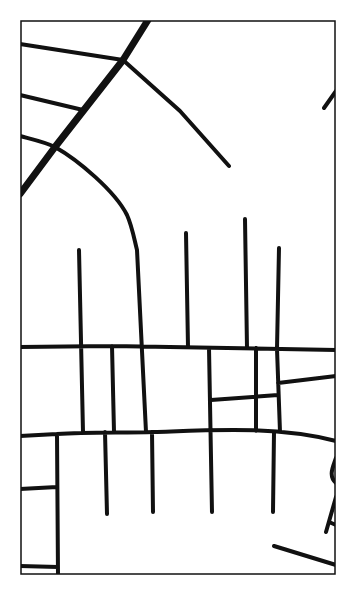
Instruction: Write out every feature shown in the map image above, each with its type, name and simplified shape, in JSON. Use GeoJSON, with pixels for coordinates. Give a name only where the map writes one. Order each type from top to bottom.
{"type":"FeatureCollection","features":[{"type":"Feature","properties":{"kind":"street"},"geometry":{"type":"LineString","coordinates":[[20,194],[83,110],[123,60],[148,20]]}},
{"type":"Feature","properties":{"kind":"street"},"geometry":{"type":"LineString","coordinates":[[20,44],[123,60],[180,111],[229,166]]}},
{"type":"Feature","properties":{"kind":"street"},"geometry":{"type":"LineString","coordinates":[[324,108],[336,91]]}},
{"type":"Feature","properties":{"kind":"street"},"geometry":{"type":"LineString","coordinates":[[20,95],[83,110]]}},
{"type":"Feature","properties":{"kind":"street"},"geometry":{"type":"LineString","coordinates":[[20,136],[55,147],[97,178],[126,214],[133,230],[137,250],[153,512]]}},
{"type":"Feature","properties":{"kind":"street"},"geometry":{"type":"LineString","coordinates":[[245,219],[247,348]]}},
{"type":"Feature","properties":{"kind":"street"},"geometry":{"type":"LineString","coordinates":[[186,233],[188,347]]}},
{"type":"Feature","properties":{"kind":"street"},"geometry":{"type":"LineString","coordinates":[[279,248],[277,349],[280,432]]}},
{"type":"Feature","properties":{"kind":"street"},"geometry":{"type":"LineString","coordinates":[[79,250],[83,432]]}},
{"type":"Feature","properties":{"kind":"street"},"geometry":{"type":"LineString","coordinates":[[112,346],[114,432]]}},
{"type":"Feature","properties":{"kind":"street"},"geometry":{"type":"LineString","coordinates":[[20,347],[112,346],[336,350]]}},
{"type":"Feature","properties":{"kind":"street"},"geometry":{"type":"LineString","coordinates":[[209,348],[212,430],[212,512]]}},
{"type":"Feature","properties":{"kind":"street"},"geometry":{"type":"LineString","coordinates":[[256,348],[256,431]]}},
{"type":"Feature","properties":{"kind":"street"},"geometry":{"type":"LineString","coordinates":[[278,384],[336,376]]}},
{"type":"Feature","properties":{"kind":"street"},"geometry":{"type":"LineString","coordinates":[[211,400],[278,395]]}},
{"type":"Feature","properties":{"kind":"street"},"geometry":{"type":"LineString","coordinates":[[20,436],[83,432],[212,430],[280,432],[309,435],[336,441]]}},
{"type":"Feature","properties":{"kind":"street"},"geometry":{"type":"LineString","coordinates":[[105,432],[107,514]]}},
{"type":"Feature","properties":{"kind":"street"},"geometry":{"type":"LineString","coordinates":[[273,512],[274,432]]}},
{"type":"Feature","properties":{"kind":"street"},"geometry":{"type":"LineString","coordinates":[[57,434],[59,527],[58,575]]}},
{"type":"Feature","properties":{"kind":"street"},"geometry":{"type":"LineString","coordinates":[[336,458],[332,479],[336,483]]}},
{"type":"Feature","properties":{"kind":"street"},"geometry":{"type":"LineString","coordinates":[[20,489],[57,487]]}},
{"type":"Feature","properties":{"kind":"street"},"geometry":{"type":"LineString","coordinates":[[326,532],[336,497]]}},
{"type":"Feature","properties":{"kind":"street"},"geometry":{"type":"LineString","coordinates":[[329,522],[336,525]]}},
{"type":"Feature","properties":{"kind":"street"},"geometry":{"type":"LineString","coordinates":[[274,546],[336,565]]}},
{"type":"Feature","properties":{"kind":"street"},"geometry":{"type":"LineString","coordinates":[[20,566],[58,567]]}}]}
